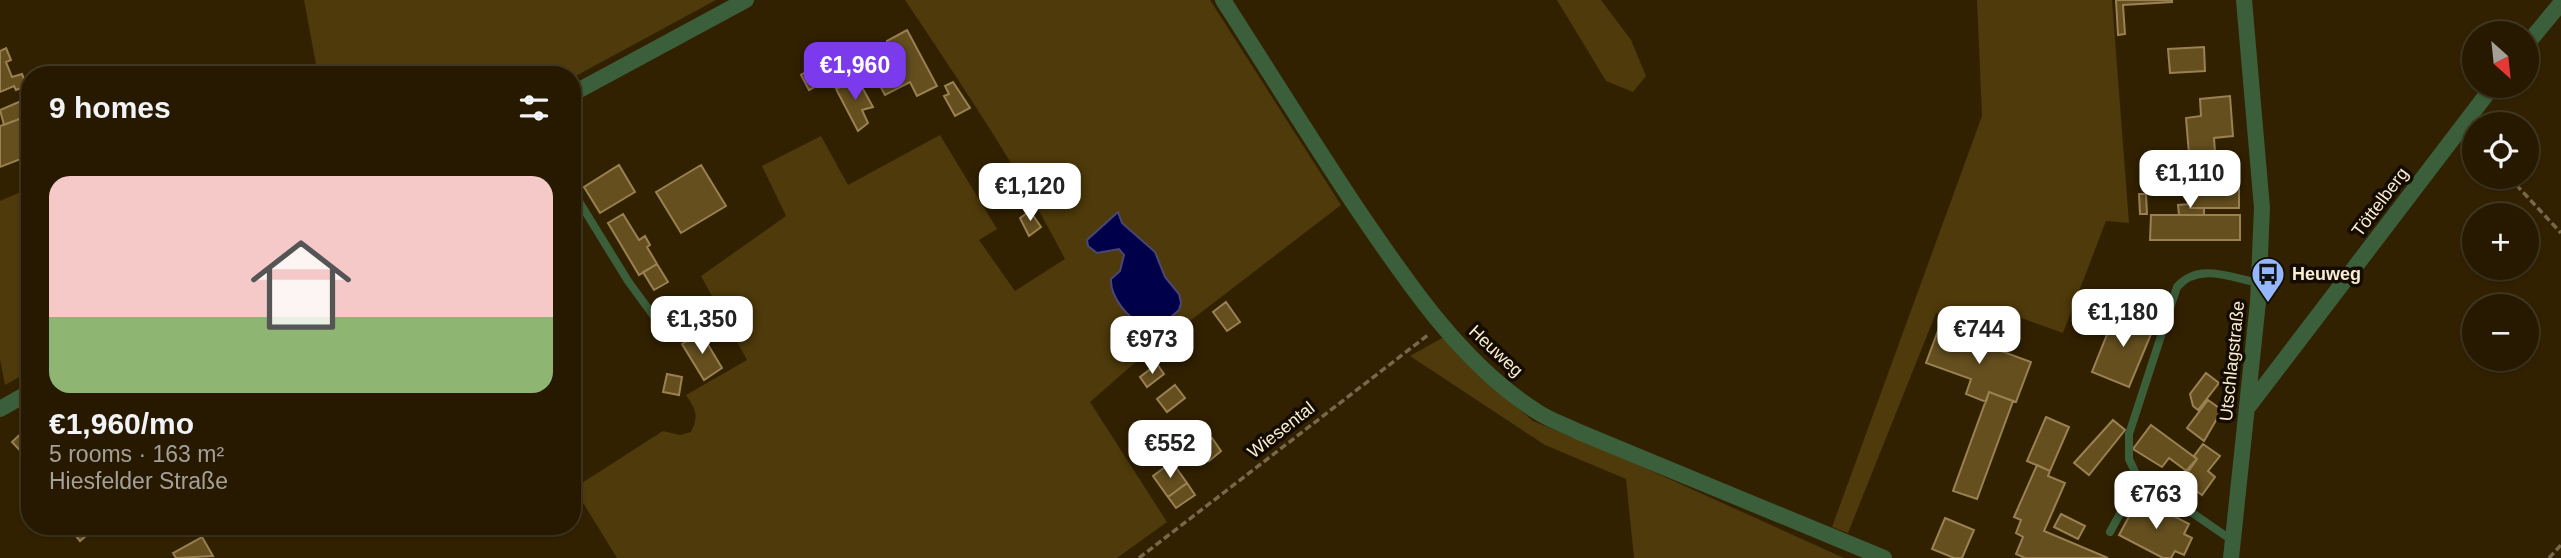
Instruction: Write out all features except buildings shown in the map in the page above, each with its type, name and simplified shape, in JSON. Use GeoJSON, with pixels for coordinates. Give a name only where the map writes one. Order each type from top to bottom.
{"type":"FeatureCollection","features":[{"type":"Feature","properties":{"kind":"street"},"geometry":{"type":"LineString","coordinates":[[581,89],[746,0]]}},
{"type":"Feature","properties":{"kind":"street","name":"Heuweg"},"geometry":{"type":"LineString","coordinates":[[1223,0],[1316,148],[1395,264],[1440,325],[1502,385],[1537,412],[1884,558]]}},
{"type":"Feature","properties":{"kind":"street","name":"Utschlagstraße"},"geometry":{"type":"LineString","coordinates":[[2231,558],[2259,283],[2263,208],[2244,0]]}},
{"type":"Feature","properties":{"kind":"street"},"geometry":{"type":"LineString","coordinates":[[2539,30],[2561,3]]}},
{"type":"Feature","properties":{"kind":"street","name":"Töttelberg"},"geometry":{"type":"LineString","coordinates":[[2247,408],[2484,98]]}},
{"type":"Feature","properties":{"kind":"street"},"geometry":{"type":"LineString","coordinates":[[0,409],[21,397]]}},
{"type":"Feature","properties":{"kind":"lane"},"geometry":{"type":"LineString","coordinates":[[581,205],[628,281],[666,333]]}},
{"type":"Feature","properties":{"kind":"lane"},"geometry":{"type":"LineString","coordinates":[[2233,541],[2140,477],[2132,468],[2129,459],[2129,433],[2177,287],[2185,278],[2203,272],[2259,283]]}},
{"type":"Feature","properties":{"kind":"lane"},"geometry":{"type":"LineString","coordinates":[[2110,532],[2140,477]]}},
{"type":"Feature","properties":{"kind":"path"},"geometry":{"type":"LineString","coordinates":[[2520,189],[2561,233]]}},
{"type":"Feature","properties":{"kind":"path","name":"Wiesental"},"geometry":{"type":"LineString","coordinates":[[1139,558],[1440,325]]}},
{"type":"Feature","properties":{"kind":"path"},"geometry":{"type":"LineString","coordinates":[[2549,558],[2561,545]]}},
{"type":"Feature","properties":{"kind":"shaded area"},"geometry":{"type":"Polygon","coordinates":[[[304,0],[716,0],[581,73],[581,66],[316,66],[304,0]]]}},
{"type":"Feature","properties":{"kind":"shaded area"},"geometry":{"type":"Polygon","coordinates":[[[905,0],[1210,0],[1341,205],[1130,367],[1090,402],[1167,522],[1117,558],[617,558],[581,499],[581,484],[663,431],[680,435],[691,432],[695,413],[686,395],[747,360],[701,276],[786,216],[762,166],[821,136],[848,185],[940,135],[997,229],[979,240],[1015,291],[1065,259],[1009,159],[905,0]],[[1122,223],[1105,249],[1119,249],[1125,259],[1111,289],[1130,317],[1140,325],[1162,321],[1179,295],[1165,277],[1155,252],[1122,223]]]}},
{"type":"Feature","properties":{"kind":"shaded area"},"geometry":{"type":"Polygon","coordinates":[[[1557,0],[1601,0],[1631,40],[1646,76],[1633,92],[1606,81],[1557,0]]]}},
{"type":"Feature","properties":{"kind":"shaded area"},"geometry":{"type":"Polygon","coordinates":[[[1977,0],[2112,0],[2129,223],[2106,221],[2063,333],[2010,314],[1998,340],[1936,313],[1848,533],[1832,527],[1982,116],[1977,0]]]}},
{"type":"Feature","properties":{"kind":"shaded area"},"geometry":{"type":"Polygon","coordinates":[[[21,192],[21,376],[5,385],[0,359],[0,201],[21,192]]]}},
{"type":"Feature","properties":{"kind":"shaded area"},"geometry":{"type":"Polygon","coordinates":[[[1118,212],[1122,223],[1155,252],[1165,277],[1179,294],[1179,310],[1171,317],[1145,326],[1132,318],[1121,307],[1111,286],[1111,279],[1120,271],[1124,255],[1119,249],[1097,253],[1088,246],[1087,240],[1118,212]]]}},
{"type":"Feature","properties":{"kind":"shaded area"},"geometry":{"type":"Polygon","coordinates":[[[1444,337],[1498,391],[1533,421],[1634,463],[1844,558],[1634,558],[1626,479],[1545,445],[1410,356],[1444,337]]]}},
{"type":"Feature","properties":{"kind":"place","name":"Heuweg"},"geometry":{"type":"Point","coordinates":[2268,304]}}]}
